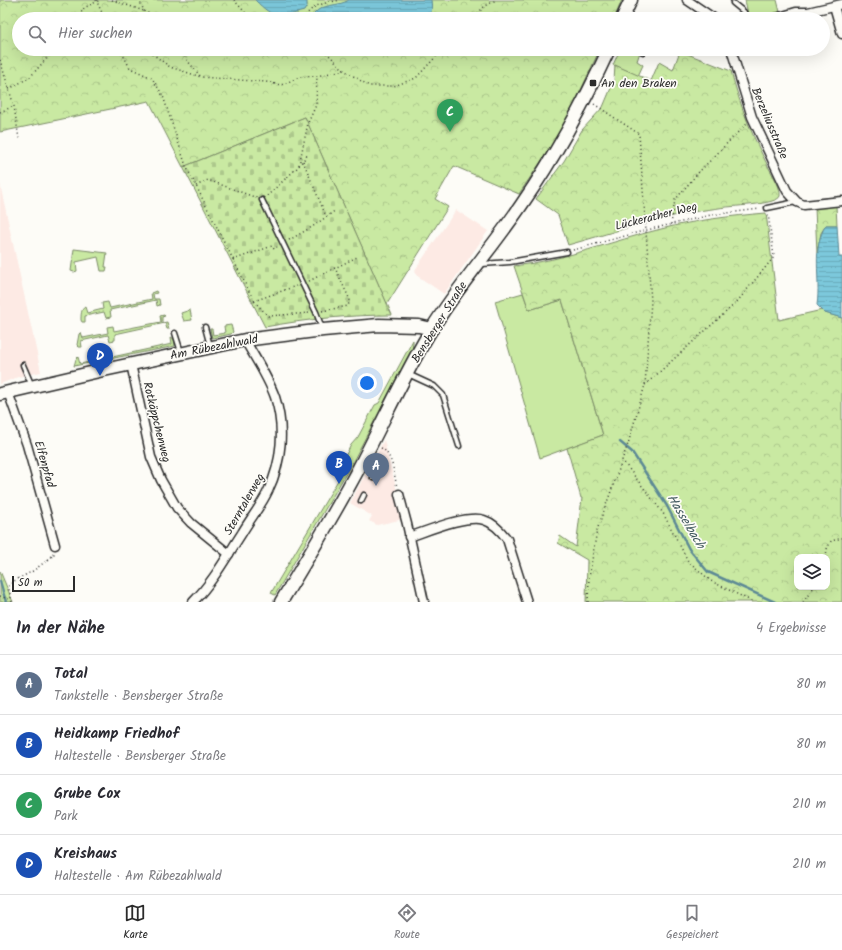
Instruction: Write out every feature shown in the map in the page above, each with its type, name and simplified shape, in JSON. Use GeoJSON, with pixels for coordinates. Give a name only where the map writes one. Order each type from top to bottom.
{"type":"FeatureCollection","features":[{"type":"Feature","properties":{"kind":"main road"},"geometry":{"type":"LineString","coordinates":[[625,12],[631,0]]}},
{"type":"Feature","properties":{"kind":"main road","name":"Bensberger Straße"},"geometry":{"type":"LineString","coordinates":[[281,602],[361,463],[432,329],[542,175],[586,98],[606,56]]}},
{"type":"Feature","properties":{"kind":"main road","name":"Am Rübezahlwald"},"geometry":{"type":"LineString","coordinates":[[4,393],[245,340],[324,330],[379,326],[419,326],[432,329]]}},
{"type":"Feature","properties":{"kind":"street"},"geometry":{"type":"LineString","coordinates":[[687,0],[705,12]]}},
{"type":"Feature","properties":{"kind":"street"},"geometry":{"type":"LineString","coordinates":[[796,12],[808,12],[838,5],[842,34]]}},
{"type":"Feature","properties":{"kind":"street","name":"Berzeliusstraße"},"geometry":{"type":"LineString","coordinates":[[733,56],[752,118],[787,191],[797,202]]}},
{"type":"Feature","properties":{"kind":"street"},"geometry":{"type":"LineString","coordinates":[[797,202],[804,205],[842,201]]}},
{"type":"Feature","properties":{"kind":"street","name":"Sterntalerweg"},"geometry":{"type":"LineString","coordinates":[[194,602],[229,554],[267,492],[275,472],[280,448],[281,425],[275,396],[265,374],[245,340]]}},
{"type":"Feature","properties":{"kind":"street","name":"Rotkäppchenweg"},"geometry":{"type":"LineString","coordinates":[[131,364],[151,457],[161,480],[177,508],[191,524],[229,554]]}},
{"type":"Feature","properties":{"kind":"street","name":"Elfenpfad"},"geometry":{"type":"LineString","coordinates":[[4,393],[28,445],[55,548]]}},
{"type":"Feature","properties":{"kind":"street"},"geometry":{"type":"LineString","coordinates":[[399,494],[424,602]]}},
{"type":"Feature","properties":{"kind":"street"},"geometry":{"type":"LineString","coordinates":[[409,537],[461,520],[472,518],[483,519],[501,530],[507,539],[528,602]]}},
{"type":"Feature","properties":{"kind":"lane"},"geometry":{"type":"LineString","coordinates":[[733,3],[744,12]]}},
{"type":"Feature","properties":{"kind":"lane"},"geometry":{"type":"LineString","coordinates":[[262,200],[324,330]]}},
{"type":"Feature","properties":{"kind":"lane"},"geometry":{"type":"LineString","coordinates":[[767,208],[797,202]]}},
{"type":"Feature","properties":{"kind":"lane"},"geometry":{"type":"LineString","coordinates":[[477,264],[510,262],[566,252]]}},
{"type":"Feature","properties":{"kind":"lane"},"geometry":{"type":"LineString","coordinates":[[205,327],[210,347]]}},
{"type":"Feature","properties":{"kind":"lane"},"geometry":{"type":"LineString","coordinates":[[175,333],[182,354]]}},
{"type":"Feature","properties":{"kind":"lane"},"geometry":{"type":"LineString","coordinates":[[23,365],[32,386]]}},
{"type":"Feature","properties":{"kind":"lane"},"geometry":{"type":"LineString","coordinates":[[408,373],[434,386],[443,395],[459,446]]}},
{"type":"Feature","properties":{"kind":"lane"},"geometry":{"type":"LineString","coordinates":[[373,478],[377,472]]}},
{"type":"Feature","properties":{"kind":"lane"},"geometry":{"type":"LineString","coordinates":[[361,501],[364,495]]}},
{"type":"Feature","properties":{"kind":"path"},"geometry":{"type":"LineString","coordinates":[[81,12],[84,8],[100,0]]}},
{"type":"Feature","properties":{"kind":"path"},"geometry":{"type":"LineString","coordinates":[[112,0],[144,11]]}},
{"type":"Feature","properties":{"kind":"path"},"geometry":{"type":"LineString","coordinates":[[143,0],[141,4],[144,11]]}},
{"type":"Feature","properties":{"kind":"path"},"geometry":{"type":"LineString","coordinates":[[234,0],[245,12]]}},
{"type":"Feature","properties":{"kind":"path"},"geometry":{"type":"LineString","coordinates":[[308,12],[317,5],[340,0]]}},
{"type":"Feature","properties":{"kind":"path"},"geometry":{"type":"LineString","coordinates":[[479,12],[484,7],[496,0]]}},
{"type":"Feature","properties":{"kind":"path"},"geometry":{"type":"LineString","coordinates":[[96,1],[102,12]]}},
{"type":"Feature","properties":{"kind":"path"},"geometry":{"type":"LineString","coordinates":[[9,89],[30,77],[49,56]]}},
{"type":"Feature","properties":{"kind":"path"},"geometry":{"type":"LineString","coordinates":[[124,56],[130,68],[152,78],[163,96],[186,166],[254,301],[268,316],[316,312],[348,306],[350,300],[335,268]]}},
{"type":"Feature","properties":{"kind":"path"},"geometry":{"type":"LineString","coordinates":[[155,56],[170,67],[201,77],[266,82],[281,86],[300,77],[317,76],[344,70]]}},
{"type":"Feature","properties":{"kind":"path"},"geometry":{"type":"LineString","coordinates":[[185,56],[201,77]]}},
{"type":"Feature","properties":{"kind":"path"},"geometry":{"type":"LineString","coordinates":[[330,56],[344,70],[369,86],[394,86],[416,78],[436,56]]}},
{"type":"Feature","properties":{"kind":"path"},"geometry":{"type":"LineString","coordinates":[[0,60],[14,106],[19,139]]}},
{"type":"Feature","properties":{"kind":"path"},"geometry":{"type":"LineString","coordinates":[[298,167],[308,123],[316,105],[317,76]]}},
{"type":"Feature","properties":{"kind":"path"},"geometry":{"type":"LineString","coordinates":[[586,98],[639,134],[651,301],[645,385],[628,444],[597,530],[589,578],[588,602]]}},
{"type":"Feature","properties":{"kind":"path"},"geometry":{"type":"LineString","coordinates":[[0,112],[14,106]]}},
{"type":"Feature","properties":{"kind":"path"},"geometry":{"type":"LineString","coordinates":[[671,224],[675,200],[697,174],[752,118]]}},
{"type":"Feature","properties":{"kind":"path"},"geometry":{"type":"LineString","coordinates":[[196,186],[208,180],[215,181],[262,200],[277,188],[298,167],[308,154]]}},
{"type":"Feature","properties":{"kind":"path"},"geometry":{"type":"LineString","coordinates":[[303,161],[326,216]]}},
{"type":"Feature","properties":{"kind":"path"},"geometry":{"type":"LineString","coordinates":[[645,385],[736,303],[774,257],[767,208]]}},
{"type":"Feature","properties":{"kind":"path","name":"Lückerather Weg"},"geometry":{"type":"LineString","coordinates":[[566,252],[647,230],[711,215],[767,208]]}},
{"type":"Feature","properties":{"kind":"path"},"geometry":{"type":"LineString","coordinates":[[233,260],[272,246],[274,249],[312,227],[336,210]]}},
{"type":"Feature","properties":{"kind":"path"},"geometry":{"type":"LineString","coordinates":[[254,301],[302,284],[356,257]]}},
{"type":"Feature","properties":{"kind":"path"},"geometry":{"type":"LineString","coordinates":[[385,451],[389,458],[399,494]]}},
{"type":"Feature","properties":{"kind":"path"},"geometry":{"type":"LineString","coordinates":[[622,460],[663,513],[688,561],[711,581],[754,602]]}},
{"type":"Feature","properties":{"kind":"path"},"geometry":{"type":"LineString","coordinates":[[827,554],[831,541],[842,538]]}},
{"type":"Feature","properties":{"kind":"path"},"geometry":{"type":"LineString","coordinates":[[48,560],[55,548]]}},
{"type":"Feature","properties":{"kind":"path"},"geometry":{"type":"LineString","coordinates":[[12,601],[9,586],[12,582],[33,571],[54,556]]}},
{"type":"Feature","properties":{"kind":"path"},"geometry":{"type":"LineString","coordinates":[[803,602],[812,590]]}},
{"type":"Feature","properties":{"kind":"path"},"geometry":{"type":"LineString","coordinates":[[0,596],[12,601]]}},
{"type":"Feature","properties":{"kind":"shaded area"},"geometry":{"type":"Polygon","coordinates":[[[0,184],[41,372],[18,377],[0,384],[0,184]]]}},
{"type":"Feature","properties":{"kind":"shaded area"},"geometry":{"type":"Polygon","coordinates":[[[456,210],[488,231],[444,294],[416,275],[415,270],[456,210]]]}},
{"type":"Feature","properties":{"kind":"shaded area"},"geometry":{"type":"Polygon","coordinates":[[[384,440],[404,519],[377,525],[369,521],[372,516],[350,503],[384,440]]]}},
{"type":"Feature","properties":{"kind":"green space"},"geometry":{"type":"Polygon","coordinates":[[[0,0],[622,0],[617,12],[12,12],[12,56],[597,56],[568,118],[555,141],[519,194],[454,166],[435,199],[448,207],[387,304],[305,117],[183,167],[149,101],[0,132],[0,0]]]}},
{"type":"Feature","properties":{"kind":"green space"},"geometry":{"type":"Polygon","coordinates":[[[745,0],[777,0],[780,12],[748,12],[745,0]]]}},
{"type":"Feature","properties":{"kind":"green space"},"geometry":{"type":"Polygon","coordinates":[[[617,56],[639,56],[637,61],[643,65],[638,76],[613,65],[617,56]]]}},
{"type":"Feature","properties":{"kind":"green space"},"geometry":{"type":"Polygon","coordinates":[[[678,56],[693,56],[731,71],[738,97],[758,146],[777,183],[780,196],[771,201],[752,205],[724,207],[680,214],[568,245],[558,215],[536,199],[564,161],[582,130],[603,107],[614,81],[615,65],[651,81],[659,62],[673,70],[678,56]]]}},
{"type":"Feature","properties":{"kind":"green space"},"geometry":{"type":"Polygon","coordinates":[[[305,117],[392,315],[328,318],[265,327],[183,167],[305,117]]]}},
{"type":"Feature","properties":{"kind":"green space"},"geometry":{"type":"Polygon","coordinates":[[[836,206],[837,225],[826,225],[821,233],[817,253],[815,208],[836,206]]]}},
{"type":"Feature","properties":{"kind":"green space"},"geometry":{"type":"Polygon","coordinates":[[[766,213],[779,320],[822,310],[825,313],[842,318],[842,602],[586,602],[587,560],[558,543],[560,536],[576,547],[582,498],[567,448],[603,435],[562,300],[529,310],[514,266],[570,255],[674,226],[714,219],[766,213]]]}},
{"type":"Feature","properties":{"kind":"green space"},"geometry":{"type":"Polygon","coordinates":[[[74,249],[107,253],[105,267],[107,267],[106,271],[101,271],[98,257],[76,262],[77,271],[71,271],[74,249]]]}},
{"type":"Feature","properties":{"kind":"green space"},"geometry":{"type":"Polygon","coordinates":[[[156,291],[157,293],[153,294],[154,299],[159,299],[160,305],[157,306],[156,300],[110,310],[111,317],[106,318],[104,312],[85,316],[85,322],[82,322],[81,320],[81,314],[85,307],[87,313],[103,309],[102,303],[108,302],[110,308],[152,299],[151,293],[156,291]]]}},
{"type":"Feature","properties":{"kind":"green space"},"geometry":{"type":"Polygon","coordinates":[[[523,293],[529,310],[562,300],[603,435],[540,458],[495,301],[523,293]]]}},
{"type":"Feature","properties":{"kind":"green space"},"geometry":{"type":"Polygon","coordinates":[[[190,310],[192,320],[184,321],[181,313],[190,310]]]}},
{"type":"Feature","properties":{"kind":"green space"},"geometry":{"type":"Polygon","coordinates":[[[160,316],[165,316],[162,317],[162,323],[167,322],[169,329],[167,329],[165,323],[115,334],[115,340],[110,341],[108,335],[81,341],[82,347],[77,345],[79,334],[81,332],[83,338],[108,333],[107,327],[113,326],[114,331],[161,322],[160,316]]]}},
{"type":"Feature","properties":{"kind":"green space"},"geometry":{"type":"Polygon","coordinates":[[[231,325],[233,332],[231,334],[212,338],[210,329],[212,329],[213,335],[225,333],[224,326],[231,325]]]}},
{"type":"Feature","properties":{"kind":"green space"},"geometry":{"type":"Polygon","coordinates":[[[171,337],[174,339],[175,346],[74,366],[78,357],[80,364],[172,344],[171,337]]]}},
{"type":"Feature","properties":{"kind":"green space"},"geometry":{"type":"Polygon","coordinates":[[[413,340],[412,350],[351,465],[275,595],[271,593],[347,465],[342,462],[351,445],[358,437],[375,405],[379,403],[413,340]]]}},
{"type":"Feature","properties":{"kind":"green space"},"geometry":{"type":"Polygon","coordinates":[[[0,571],[13,602],[0,602],[0,571]]]}},
{"type":"Feature","properties":{"kind":"water"},"geometry":{"type":"Polygon","coordinates":[[[255,0],[307,0],[307,6],[304,11],[300,12],[269,12],[255,0]]]}},
{"type":"Feature","properties":{"kind":"water"},"geometry":{"type":"Polygon","coordinates":[[[349,0],[431,0],[432,8],[431,12],[316,12],[321,8],[349,0]]]}},
{"type":"Feature","properties":{"kind":"water"},"geometry":{"type":"Polygon","coordinates":[[[826,225],[837,225],[839,257],[842,257],[842,318],[825,313],[817,305],[817,264],[819,243],[821,234],[826,225]]]}},
{"type":"Feature","properties":{"kind":"waterway","name":"Hasselbach"},"geometry":{"type":"LineString","coordinates":[[620,442],[632,452],[667,506],[689,549],[708,572],[775,602]]}},
{"type":"Feature","properties":{"kind":"waterway"},"geometry":{"type":"LineString","coordinates":[[0,581],[6,602]]}},
{"type":"Feature","properties":{"kind":"place","name":"An den Braken"},"geometry":{"type":"Point","coordinates":[593,83]}},
{"type":"Feature","properties":{"kind":"place","name":"Grube Cox"},"geometry":{"type":"Point","coordinates":[450,132]}},
{"type":"Feature","properties":{"kind":"place","name":"Kreishaus"},"geometry":{"type":"Point","coordinates":[100,376]}},
{"type":"Feature","properties":{"kind":"place","name":"Heidkamp Friedhof"},"geometry":{"type":"Point","coordinates":[339,484]}},
{"type":"Feature","properties":{"kind":"place","name":"Total"},"geometry":{"type":"Point","coordinates":[376,486]}}]}
